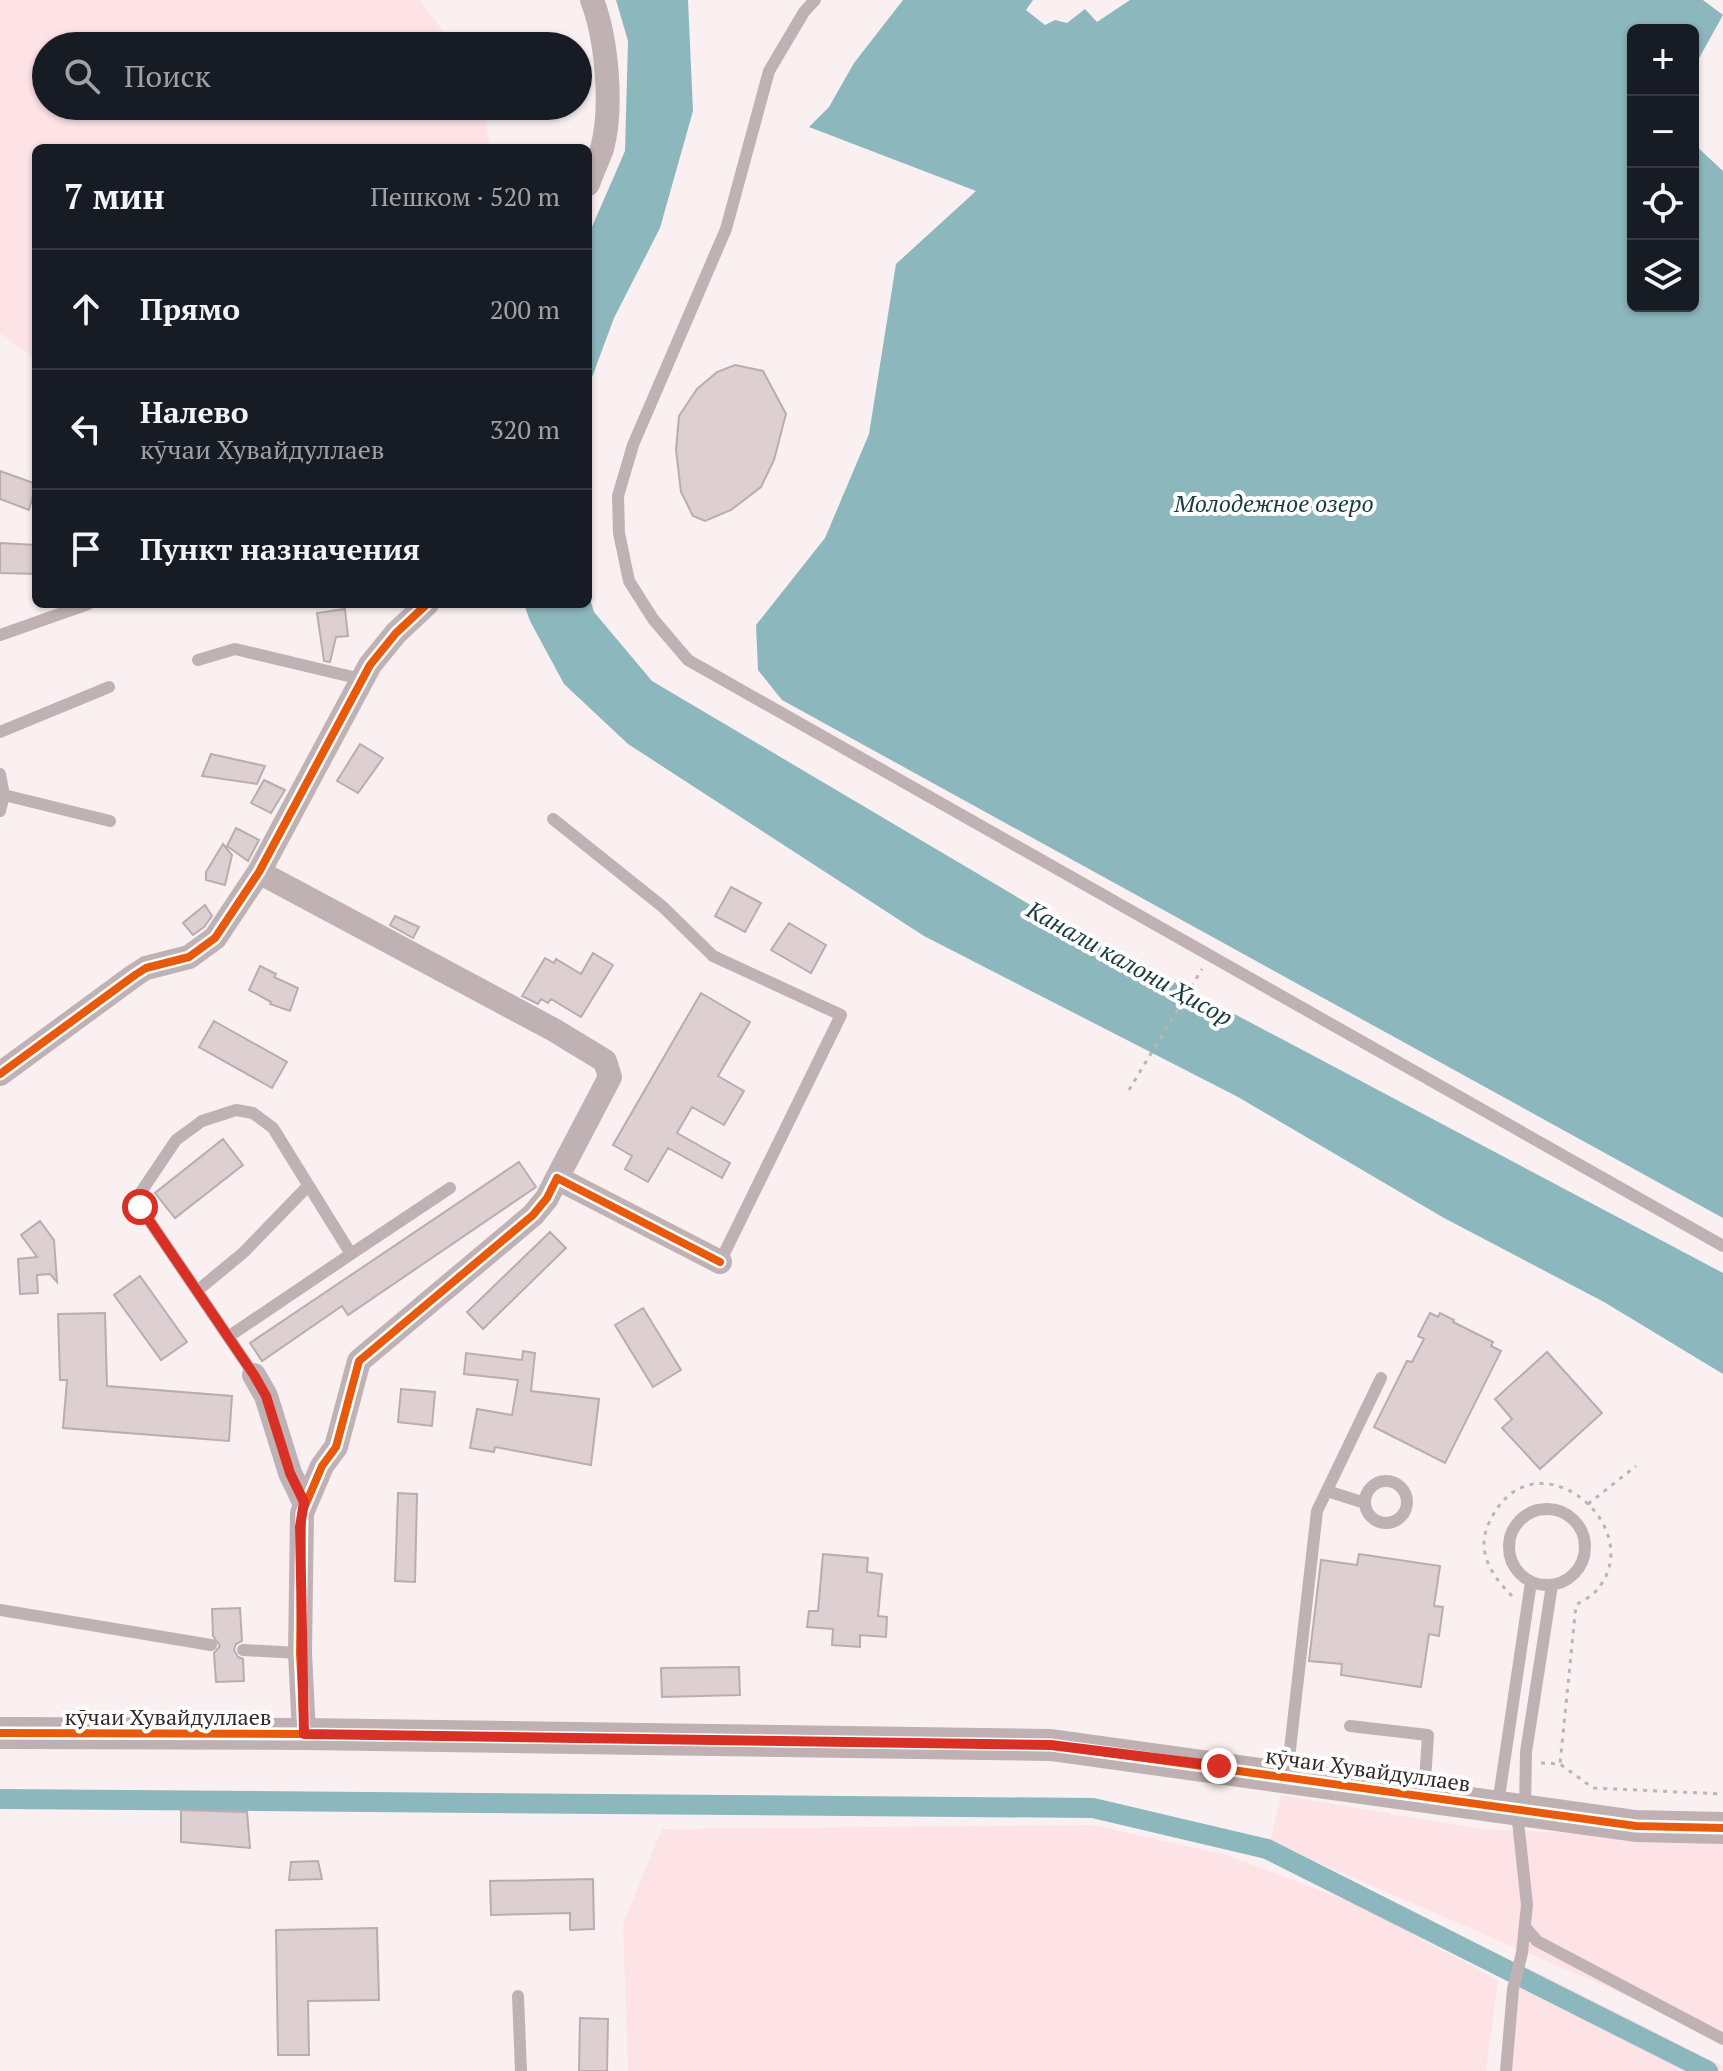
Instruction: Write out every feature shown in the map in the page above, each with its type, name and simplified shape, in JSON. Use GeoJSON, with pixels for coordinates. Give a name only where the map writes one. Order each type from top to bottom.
{"type":"FeatureCollection","features":[{"type":"Feature","properties":{"kind":"street"},"geometry":{"type":"LineString","coordinates":[[592,0],[606,67],[602,148],[592,174]]}},
{"type":"Feature","properties":{"kind":"street"},"geometry":{"type":"LineString","coordinates":[[0,1074],[146,968],[189,957],[215,938],[259,872],[361,679],[383,647],[423,608]]}},
{"type":"Feature","properties":{"kind":"street"},"geometry":{"type":"LineString","coordinates":[[259,872],[554,1030],[605,1061],[610,1077],[547,1198],[533,1215],[359,1361],[336,1447],[322,1466],[304,1502],[300,1527],[300,1653],[304,1734]]}},
{"type":"Feature","properties":{"kind":"street"},"geometry":{"type":"LineString","coordinates":[[557,1178],[720,1262]]}},
{"type":"Feature","properties":{"kind":"street"},"geometry":{"type":"LineString","coordinates":[[254,1375],[266,1396],[290,1473],[304,1502]]}},
{"type":"Feature","properties":{"kind":"street","name":"кӯчаи Хувайдуллаев"},"geometry":{"type":"LineString","coordinates":[[0,1733],[304,1734],[1051,1745],[1636,1826],[1723,1828]]}},
{"type":"Feature","properties":{"kind":"lane"},"geometry":{"type":"LineString","coordinates":[[815,0],[804,12],[769,71],[726,229],[633,445],[618,496],[619,533],[629,581],[653,619],[688,660],[1723,1246]]}},
{"type":"Feature","properties":{"kind":"lane"},"geometry":{"type":"LineString","coordinates":[[0,635],[77,608]]}},
{"type":"Feature","properties":{"kind":"lane"},"geometry":{"type":"LineString","coordinates":[[198,660],[235,649],[361,679]]}},
{"type":"Feature","properties":{"kind":"lane"},"geometry":{"type":"LineString","coordinates":[[0,732],[109,687]]}},
{"type":"Feature","properties":{"kind":"lane"},"geometry":{"type":"LineString","coordinates":[[0,774],[4,795],[0,811]]}},
{"type":"Feature","properties":{"kind":"lane"},"geometry":{"type":"LineString","coordinates":[[4,795],[110,821]]}},
{"type":"Feature","properties":{"kind":"lane"},"geometry":{"type":"LineString","coordinates":[[553,819],[646,892],[713,956],[841,1015],[720,1262]]}},
{"type":"Feature","properties":{"kind":"lane"},"geometry":{"type":"LineString","coordinates":[[254,1375],[140,1207],[137,1198],[176,1140],[202,1121],[236,1110],[253,1113],[273,1128],[351,1254]]}},
{"type":"Feature","properties":{"kind":"lane"},"geometry":{"type":"LineString","coordinates":[[197,1291],[244,1252],[308,1186]]}},
{"type":"Feature","properties":{"kind":"lane"},"geometry":{"type":"LineString","coordinates":[[228,1337],[450,1188]]}},
{"type":"Feature","properties":{"kind":"lane"},"geometry":{"type":"LineString","coordinates":[[1287,1776],[1317,1511],[1381,1378]]}},
{"type":"Feature","properties":{"kind":"lane"},"geometry":{"type":"LineString","coordinates":[[1327,1491],[1365,1503]]}},
{"type":"Feature","properties":{"kind":"lane"},"geometry":{"type":"LineString","coordinates":[[1552,1509],[1574,1519],[1581,1529],[1585,1553],[1582,1565],[1565,1582],[1552,1585],[1531,1582],[1517,1571],[1511,1559],[1509,1547],[1518,1522],[1528,1514],[1552,1509]]}},
{"type":"Feature","properties":{"kind":"lane"},"geometry":{"type":"LineString","coordinates":[[1506,2071],[1513,1989],[1522,1953],[1527,1905],[1513,1808],[1531,1582]]}},
{"type":"Feature","properties":{"kind":"lane"},"geometry":{"type":"LineString","coordinates":[[1513,1808],[1526,1752],[1552,1585]]}},
{"type":"Feature","properties":{"kind":"lane"},"geometry":{"type":"LineString","coordinates":[[0,1610],[211,1645]]}},
{"type":"Feature","properties":{"kind":"lane"},"geometry":{"type":"LineString","coordinates":[[243,1650],[300,1653]]}},
{"type":"Feature","properties":{"kind":"lane"},"geometry":{"type":"LineString","coordinates":[[1350,1726],[1428,1735],[1424,1796]]}},
{"type":"Feature","properties":{"kind":"lane"},"geometry":{"type":"LineString","coordinates":[[1525,1927],[1537,1941],[1723,2039]]}},
{"type":"Feature","properties":{"kind":"lane"},"geometry":{"type":"LineString","coordinates":[[518,1996],[521,2071]]}},
{"type":"Feature","properties":{"kind":"path"},"geometry":{"type":"LineString","coordinates":[[1129,1090],[1210,956]]}},
{"type":"Feature","properties":{"kind":"path"},"geometry":{"type":"LineString","coordinates":[[1588,1504],[1636,1466]]}},
{"type":"Feature","properties":{"kind":"path"},"geometry":{"type":"LineString","coordinates":[[1560,1764],[1593,1788],[1723,1794]]}},
{"type":"Feature","properties":{"kind":"shaded area"},"geometry":{"type":"Polygon","coordinates":[[[0,0],[420,0],[444,32],[32,32],[32,120],[485,120],[489,144],[32,144],[32,357],[0,333],[0,0]]]}},
{"type":"Feature","properties":{"kind":"shaded area"},"geometry":{"type":"Polygon","coordinates":[[[1281,1795],[1480,1829],[1653,1837],[1723,1836],[1723,2037],[1270,1842],[1281,1795]]]}},
{"type":"Feature","properties":{"kind":"shaded area"},"geometry":{"type":"Polygon","coordinates":[[[1093,1825],[1226,1855],[1354,1903],[1498,1980],[1486,2071],[628,2071],[623,1924],[662,1829],[1093,1825]]]}},
{"type":"Feature","properties":{"kind":"shaded area"},"geometry":{"type":"Polygon","coordinates":[[[1523,1965],[1723,2066],[1723,2071],[1507,2071],[1523,1965]]]}},
{"type":"Feature","properties":{"kind":"water"},"geometry":{"type":"Polygon","coordinates":[[[616,0],[688,0],[693,111],[660,228],[614,318],[592,377],[592,227],[625,151],[628,41],[616,0]]]}},
{"type":"Feature","properties":{"kind":"water","name":"Молодежное озеро"},"geometry":{"type":"Polygon","coordinates":[[[903,0],[1033,0],[1026,10],[1045,25],[1055,20],[1067,23],[1085,9],[1097,22],[1130,0],[1703,0],[1723,15],[1699,58],[1699,24],[1627,24],[1627,312],[1699,312],[1699,149],[1723,171],[1723,1218],[782,700],[758,670],[756,625],[825,538],[869,434],[896,264],[976,191],[809,127],[829,107],[854,63],[903,0]]]}},
{"type":"Feature","properties":{"kind":"water","name":"Канали калони Ҳисор"},"geometry":{"type":"Polygon","coordinates":[[[592,605],[594,612],[652,681],[1044,913],[1723,1273],[1723,1374],[1604,1302],[1444,1218],[1238,1097],[924,936],[628,744],[564,684],[525,608],[592,608],[592,605]]]}},
{"type":"Feature","properties":{"kind":"building"},"geometry":{"type":"Polygon","coordinates":[[[735,365],[763,371],[786,414],[774,460],[761,487],[731,510],[705,521],[693,516],[681,492],[676,450],[679,416],[697,389],[717,372],[735,365]]]}},
{"type":"Feature","properties":{"kind":"building"},"geometry":{"type":"Polygon","coordinates":[[[0,471],[32,483],[29,510],[0,499],[0,471]]]}},
{"type":"Feature","properties":{"kind":"building"},"geometry":{"type":"Polygon","coordinates":[[[0,543],[32,545],[32,574],[0,573],[0,543]]]}},
{"type":"Feature","properties":{"kind":"building"},"geometry":{"type":"Polygon","coordinates":[[[345,609],[348,636],[336,637],[330,662],[324,661],[317,613],[345,609]]]}},
{"type":"Feature","properties":{"kind":"building"},"geometry":{"type":"Polygon","coordinates":[[[360,744],[383,758],[358,793],[337,781],[360,744]]]}},
{"type":"Feature","properties":{"kind":"building"},"geometry":{"type":"Polygon","coordinates":[[[211,754],[265,766],[257,784],[202,776],[211,754]]]}},
{"type":"Feature","properties":{"kind":"building"},"geometry":{"type":"Polygon","coordinates":[[[264,780],[285,790],[271,813],[251,803],[264,780]]]}},
{"type":"Feature","properties":{"kind":"building"},"geometry":{"type":"Polygon","coordinates":[[[236,828],[259,840],[248,861],[227,846],[236,828]]]}},
{"type":"Feature","properties":{"kind":"building"},"geometry":{"type":"Polygon","coordinates":[[[223,844],[232,855],[225,885],[206,880],[206,872],[223,844]]]}},
{"type":"Feature","properties":{"kind":"building"},"geometry":{"type":"Polygon","coordinates":[[[731,887],[761,903],[745,932],[715,916],[731,887]]]}},
{"type":"Feature","properties":{"kind":"building"},"geometry":{"type":"Polygon","coordinates":[[[205,905],[212,916],[193,935],[183,923],[205,905]]]}},
{"type":"Feature","properties":{"kind":"building"},"geometry":{"type":"Polygon","coordinates":[[[395,916],[419,927],[413,938],[390,925],[395,916]]]}},
{"type":"Feature","properties":{"kind":"building"},"geometry":{"type":"Polygon","coordinates":[[[789,923],[826,945],[811,973],[771,950],[789,923]]]}},
{"type":"Feature","properties":{"kind":"building"},"geometry":{"type":"Polygon","coordinates":[[[593,953],[613,965],[581,1017],[551,999],[548,1003],[541,999],[538,1004],[522,996],[545,958],[554,963],[556,959],[581,974],[593,953]]]}},
{"type":"Feature","properties":{"kind":"building"},"geometry":{"type":"Polygon","coordinates":[[[260,966],[276,974],[274,977],[298,988],[290,1011],[270,1004],[249,990],[260,966]]]}},
{"type":"Feature","properties":{"kind":"building"},"geometry":{"type":"Polygon","coordinates":[[[701,993],[750,1022],[718,1076],[744,1091],[724,1125],[692,1107],[677,1133],[730,1163],[722,1178],[668,1148],[648,1182],[625,1169],[632,1156],[613,1145],[701,993]]]}},
{"type":"Feature","properties":{"kind":"building"},"geometry":{"type":"Polygon","coordinates":[[[214,1021],[287,1062],[272,1088],[199,1047],[214,1021]]]}},
{"type":"Feature","properties":{"kind":"building"},"geometry":{"type":"Polygon","coordinates":[[[223,1139],[243,1165],[175,1218],[155,1193],[223,1139]]]}},
{"type":"Feature","properties":{"kind":"building"},"geometry":{"type":"Polygon","coordinates":[[[519,1162],[536,1187],[348,1315],[342,1306],[262,1361],[250,1343],[519,1162]]]}},
{"type":"Feature","properties":{"kind":"building"},"geometry":{"type":"Polygon","coordinates":[[[40,1221],[54,1240],[57,1282],[50,1274],[37,1275],[38,1293],[20,1294],[18,1259],[37,1257],[21,1235],[40,1221]]]}},
{"type":"Feature","properties":{"kind":"building"},"geometry":{"type":"Polygon","coordinates":[[[550,1232],[566,1248],[483,1329],[467,1312],[550,1232]]]}},
{"type":"Feature","properties":{"kind":"building"},"geometry":{"type":"Polygon","coordinates":[[[140,1276],[187,1342],[161,1360],[114,1295],[140,1276]]]}},
{"type":"Feature","properties":{"kind":"building"},"geometry":{"type":"Polygon","coordinates":[[[643,1308],[681,1370],[653,1387],[615,1325],[643,1308]]]}},
{"type":"Feature","properties":{"kind":"building"},"geometry":{"type":"Polygon","coordinates":[[[105,1313],[107,1386],[232,1396],[229,1441],[63,1428],[67,1380],[60,1380],[58,1314],[105,1313]]]}},
{"type":"Feature","properties":{"kind":"building"},"geometry":{"type":"Polygon","coordinates":[[[1430,1313],[1438,1317],[1440,1313],[1454,1320],[1493,1342],[1491,1346],[1501,1351],[1445,1463],[1374,1427],[1407,1361],[1412,1362],[1424,1339],[1418,1336],[1430,1313]]]}},
{"type":"Feature","properties":{"kind":"building"},"geometry":{"type":"Polygon","coordinates":[[[523,1351],[535,1353],[531,1391],[599,1399],[591,1465],[495,1447],[494,1452],[470,1448],[477,1409],[512,1415],[518,1380],[464,1374],[466,1353],[522,1360],[523,1351]]]}},
{"type":"Feature","properties":{"kind":"building"},"geometry":{"type":"Polygon","coordinates":[[[1547,1352],[1602,1413],[1540,1469],[1502,1428],[1512,1419],[1495,1399],[1547,1352]]]}},
{"type":"Feature","properties":{"kind":"building"},"geometry":{"type":"Polygon","coordinates":[[[401,1389],[435,1392],[432,1426],[398,1422],[401,1389]]]}},
{"type":"Feature","properties":{"kind":"building"},"geometry":{"type":"Polygon","coordinates":[[[398,1493],[417,1494],[415,1582],[395,1581],[398,1493]]]}},
{"type":"Feature","properties":{"kind":"building"},"geometry":{"type":"Polygon","coordinates":[[[823,1554],[868,1558],[867,1572],[882,1574],[878,1616],[887,1617],[886,1637],[860,1635],[860,1647],[832,1645],[833,1629],[807,1627],[809,1611],[818,1611],[823,1554]]]}},
{"type":"Feature","properties":{"kind":"building"},"geometry":{"type":"Polygon","coordinates":[[[1359,1554],[1440,1566],[1434,1606],[1443,1607],[1439,1636],[1429,1634],[1421,1687],[1341,1675],[1342,1664],[1309,1661],[1321,1560],[1357,1565],[1359,1554]]]}},
{"type":"Feature","properties":{"kind":"building"},"geometry":{"type":"Polygon","coordinates":[[[240,1608],[242,1641],[236,1644],[234,1650],[243,1659],[244,1681],[216,1682],[214,1653],[220,1646],[213,1636],[212,1609],[240,1608]]]}},
{"type":"Feature","properties":{"kind":"building"},"geometry":{"type":"Polygon","coordinates":[[[739,1667],[740,1695],[662,1697],[661,1668],[739,1667]]]}},
{"type":"Feature","properties":{"kind":"building"},"geometry":{"type":"Polygon","coordinates":[[[181,1810],[247,1812],[250,1848],[181,1842],[181,1810]]]}},
{"type":"Feature","properties":{"kind":"building"},"geometry":{"type":"Polygon","coordinates":[[[318,1861],[322,1879],[289,1880],[291,1862],[318,1861]]]}},
{"type":"Feature","properties":{"kind":"building"},"geometry":{"type":"Polygon","coordinates":[[[593,1879],[594,1929],[570,1930],[570,1913],[491,1915],[490,1881],[593,1879]]]}},
{"type":"Feature","properties":{"kind":"building"},"geometry":{"type":"Polygon","coordinates":[[[377,1928],[379,2000],[308,2001],[309,2055],[278,2055],[276,1930],[377,1928]]]}},
{"type":"Feature","properties":{"kind":"building"},"geometry":{"type":"Polygon","coordinates":[[[580,2018],[608,2019],[607,2071],[579,2071],[580,2018]]]}},
{"type":"Feature","properties":{"kind":"waterway"},"geometry":{"type":"LineString","coordinates":[[0,1799],[1093,1808],[1267,1849],[1708,2071]]}},
{"type":"Feature","properties":{"kind":"cycle path"},"geometry":{"type":"LineString","coordinates":[[0,1074],[146,968],[189,957],[215,938],[259,872],[370,665],[396,633],[423,608]]}},
{"type":"Feature","properties":{"kind":"cycle path"},"geometry":{"type":"LineString","coordinates":[[304,1734],[300,1653],[302,1513],[322,1466],[336,1447],[359,1361],[533,1215],[547,1198],[557,1178],[720,1262]]}},
{"type":"Feature","properties":{"kind":"cycle path"},"geometry":{"type":"LineString","coordinates":[[0,1733],[304,1734],[1051,1745],[1636,1826],[1723,1828]]}},
{"type":"Feature","properties":{"kind":"route"},"geometry":{"type":"LineString","coordinates":[[140,1207],[266,1396],[290,1473],[302,1494],[300,1653],[304,1734],[1051,1745],[1219,1766]]}}]}
